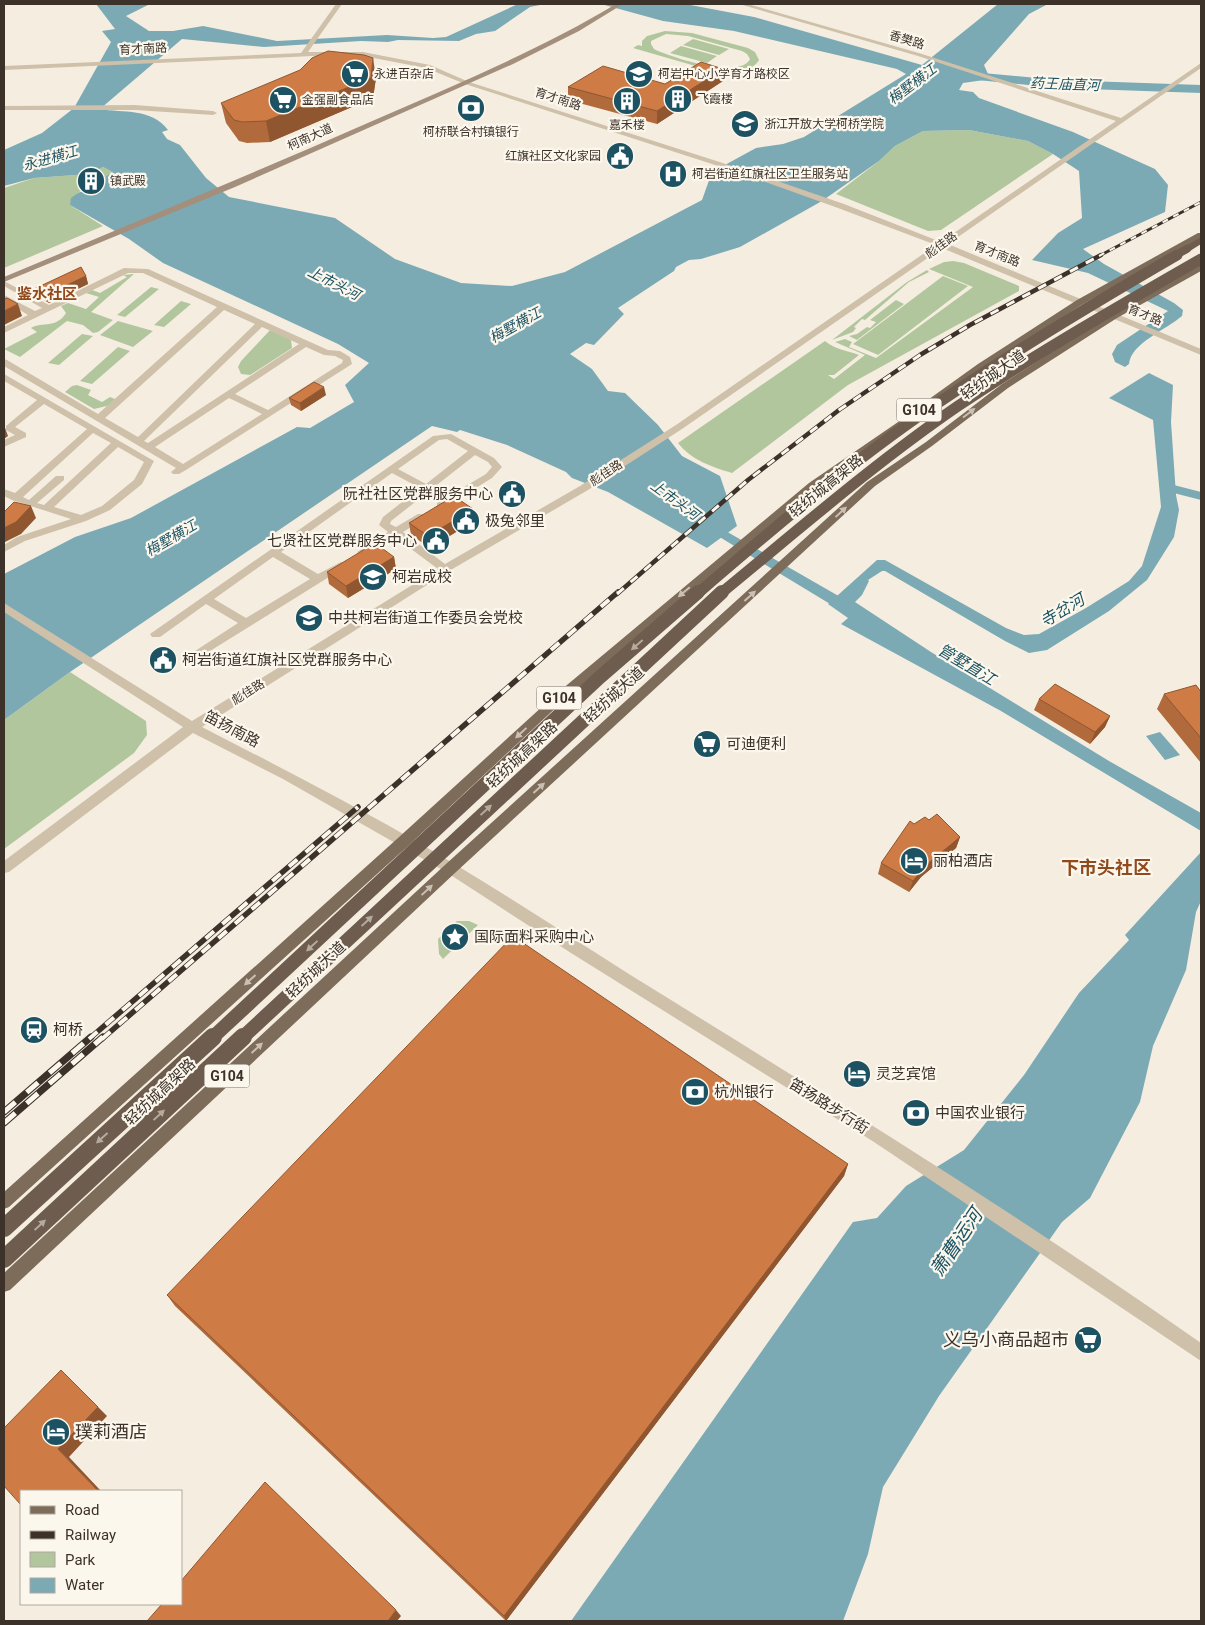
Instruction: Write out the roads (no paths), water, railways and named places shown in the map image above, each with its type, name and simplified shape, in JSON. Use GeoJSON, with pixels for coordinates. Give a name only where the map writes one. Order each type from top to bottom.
{"type":"FeatureCollection","features":[{"type":"Feature","properties":{"kind":"highway","name":"轻纺城高架路"},"geometry":{"type":"LineString","coordinates":[[4,1228],[257,998],[600,677],[735,560],[844,471],[919,416],[1067,320],[1201,240]]}},
{"type":"Feature","properties":{"kind":"highway","name":"轻纺城高架路"},"geometry":{"type":"LineString","coordinates":[[4,1259],[720,594],[859,480],[957,407],[1058,341],[1201,259]]}},
{"type":"Feature","properties":{"kind":"main road","name":"柯南大道"},"geometry":{"type":"LineString","coordinates":[[4,282],[80,247],[232,185],[512,63],[600,17],[620,4]]}},
{"type":"Feature","properties":{"kind":"main road","name":"轻纺城大道"},"geometry":{"type":"LineString","coordinates":[[4,1202],[403,842],[559,698],[813,485],[981,366],[1080,302],[1201,235]]}},
{"type":"Feature","properties":{"kind":"main road","name":"轻纺城大道"},"geometry":{"type":"LineString","coordinates":[[4,1284],[451,868],[871,484],[929,444],[1005,386],[1114,316],[1201,268]]}},
{"type":"Feature","properties":{"kind":"street"},"geometry":{"type":"LineString","coordinates":[[303,54],[339,4]]}},
{"type":"Feature","properties":{"kind":"street","name":"香樊路"},"geometry":{"type":"LineString","coordinates":[[742,4],[920,55],[1121,120]]}},
{"type":"Feature","properties":{"kind":"street","name":"育才南路"},"geometry":{"type":"LineString","coordinates":[[4,68],[303,54],[363,54],[428,66],[467,83],[712,161],[839,205],[942,244],[1080,302]]}},
{"type":"Feature","properties":{"kind":"street","name":"彪佳路"},"geometry":{"type":"LineString","coordinates":[[4,868],[192,727],[445,569],[584,488],[678,427],[1201,65]]}},
{"type":"Feature","properties":{"kind":"street"},"geometry":{"type":"LineString","coordinates":[[4,108],[182,109],[213,113]]}},
{"type":"Feature","properties":{"kind":"street"},"geometry":{"type":"LineString","coordinates":[[4,330],[127,270],[137,269],[145,270],[305,344],[327,353],[337,353],[347,359],[348,364],[268,412],[180,470],[149,447],[4,362]]}},
{"type":"Feature","properties":{"kind":"street"},"geometry":{"type":"LineString","coordinates":[[4,282],[48,308]]}},
{"type":"Feature","properties":{"kind":"street"},"geometry":{"type":"LineString","coordinates":[[4,297],[35,315]]}},
{"type":"Feature","properties":{"kind":"street","name":"育才路"},"geometry":{"type":"LineString","coordinates":[[1080,302],[1201,352]]}},
{"type":"Feature","properties":{"kind":"street"},"geometry":{"type":"LineString","coordinates":[[99,418],[223,306]]}},
{"type":"Feature","properties":{"kind":"street"},"geometry":{"type":"LineString","coordinates":[[139,441],[262,323]]}},
{"type":"Feature","properties":{"kind":"street"},"geometry":{"type":"LineString","coordinates":[[149,447],[220,402],[228,394],[305,344]]}},
{"type":"Feature","properties":{"kind":"street"},"geometry":{"type":"LineString","coordinates":[[4,549],[21,539],[82,519],[106,508],[138,482],[149,461],[5,379]]}},
{"type":"Feature","properties":{"kind":"street"},"geometry":{"type":"LineString","coordinates":[[228,394],[268,412]]}},
{"type":"Feature","properties":{"kind":"street"},"geometry":{"type":"LineString","coordinates":[[4,444],[23,435],[9,428],[43,400]]}},
{"type":"Feature","properties":{"kind":"street"},"geometry":{"type":"LineString","coordinates":[[108,411],[123,414]]}},
{"type":"Feature","properties":{"kind":"street"},"geometry":{"type":"LineString","coordinates":[[16,498],[92,428]]}},
{"type":"Feature","properties":{"kind":"street"},"geometry":{"type":"LineString","coordinates":[[156,634],[436,438],[448,436],[491,460],[497,467],[489,476],[198,653]]}},
{"type":"Feature","properties":{"kind":"street"},"geometry":{"type":"LineString","coordinates":[[46,509],[117,442]]}},
{"type":"Feature","properties":{"kind":"street"},"geometry":{"type":"LineString","coordinates":[[445,569],[384,525],[387,519],[475,451]]}},
{"type":"Feature","properties":{"kind":"street"},"geometry":{"type":"LineString","coordinates":[[391,469],[427,488]]}},
{"type":"Feature","properties":{"kind":"street"},"geometry":{"type":"LineString","coordinates":[[30,504],[60,478]]}},
{"type":"Feature","properties":{"kind":"street"},"geometry":{"type":"LineString","coordinates":[[4,492],[30,504],[82,519]]}},
{"type":"Feature","properties":{"kind":"street"},"geometry":{"type":"LineString","coordinates":[[273,552],[318,579]]}},
{"type":"Feature","properties":{"kind":"street"},"geometry":{"type":"LineString","coordinates":[[206,599],[246,623]]}},
{"type":"Feature","properties":{"kind":"street","name":"笛扬南路"},"geometry":{"type":"LineString","coordinates":[[4,607],[192,727],[287,776],[451,868]]}},
{"type":"Feature","properties":{"kind":"street","name":"笛扬路步行街"},"geometry":{"type":"LineString","coordinates":[[451,868],[576,949],[879,1137],[1113,1291],[1201,1353]]}},
{"type":"Feature","properties":{"kind":"water"},"geometry":{"type":"Polygon","coordinates":[[[96,4],[150,4],[126,16],[149,31],[173,31],[203,26],[277,41],[387,35],[446,37],[518,4],[545,4],[530,7],[495,31],[476,34],[459,41],[361,41],[264,47],[182,39],[100,109],[137,113],[154,118],[168,130],[162,132],[167,139],[180,145],[206,178],[229,197],[335,218],[395,259],[461,283],[512,286],[565,272],[702,200],[712,172],[756,148],[783,144],[804,137],[906,74],[897,69],[734,31],[663,21],[601,4],[685,4],[754,17],[922,65],[998,4],[1048,4],[1029,14],[984,65],[988,74],[984,80],[963,83],[959,90],[973,92],[979,98],[1073,132],[1155,169],[1168,185],[1165,212],[1083,249],[1104,264],[1174,303],[1183,310],[1182,316],[1142,343],[1131,356],[1129,364],[1125,367],[1115,362],[1112,354],[1117,345],[1168,311],[1088,273],[1032,260],[1058,233],[1082,218],[1079,171],[1028,141],[969,130],[923,131],[895,146],[879,161],[822,201],[740,247],[701,259],[689,260],[676,267],[674,271],[618,308],[624,314],[594,345],[586,343],[570,354],[592,369],[608,391],[625,393],[658,425],[682,456],[720,476],[737,526],[707,548],[608,492],[572,478],[566,472],[507,445],[460,430],[457,432],[432,426],[70,672],[4,720],[4,574],[75,537],[131,518],[297,427],[310,428],[354,402],[345,385],[369,363],[338,344],[163,263],[129,239],[70,205],[71,198],[105,181],[106,176],[113,172],[103,167],[90,174],[34,178],[4,186],[4,150],[42,133],[74,108],[111,42],[102,31],[115,29],[96,4]]]}},
{"type":"Feature","properties":{"kind":"water"},"geometry":{"type":"Polygon","coordinates":[[[1149,373],[1173,385],[1171,422],[1176,495],[1179,510],[1174,537],[1147,580],[1109,611],[1047,650],[1029,653],[885,571],[868,580],[862,595],[855,602],[931,652],[1109,761],[1201,813],[1201,831],[1001,711],[841,624],[848,618],[828,604],[877,560],[885,560],[1006,628],[1024,635],[1039,634],[1129,581],[1142,566],[1161,507],[1153,420],[1109,398],[1149,373]]]}},
{"type":"Feature","properties":{"kind":"water"},"geometry":{"type":"Polygon","coordinates":[[[1160,732],[1180,755],[1165,760],[1146,736],[1160,732]]]}},
{"type":"Feature","properties":{"kind":"water","name":"萧曹运河"},"geometry":{"type":"Polygon","coordinates":[[[1201,852],[1201,901],[1196,912],[1186,970],[1153,1046],[1140,1102],[1090,1198],[1062,1222],[939,1396],[883,1487],[868,1554],[843,1621],[571,1621],[853,1222],[877,1218],[906,1186],[964,1150],[1024,1075],[1079,993],[1129,940],[1125,935],[1201,852]]]}},
{"type":"Feature","properties":{"kind":"waterway","name":"药王庙直河"},"geometry":{"type":"LineString","coordinates":[[972,76],[1058,84],[1201,89]]}},
{"type":"Feature","properties":{"kind":"waterway"},"geometry":{"type":"LineString","coordinates":[[1166,487],[1201,496]]}},
{"type":"Feature","properties":{"kind":"waterway","name":"管墅直江"},"geometry":{"type":"LineString","coordinates":[[717,530],[850,610]]}},
{"type":"Feature","properties":{"kind":"railway"},"geometry":{"type":"LineString","coordinates":[[1099,256],[1201,202]]}},
{"type":"Feature","properties":{"kind":"railway"},"geometry":{"type":"LineString","coordinates":[[617,594],[748,480],[839,410],[920,355],[970,325],[1101,255]]}},
{"type":"Feature","properties":{"kind":"railway"},"geometry":{"type":"LineString","coordinates":[[102,1039],[618,592]]}},
{"type":"Feature","properties":{"kind":"railway"},"geometry":{"type":"LineString","coordinates":[[89,1039],[358,807]]}},
{"type":"Feature","properties":{"kind":"railway"},"geometry":{"type":"LineString","coordinates":[[4,1112],[91,1037]]}},
{"type":"Feature","properties":{"kind":"railway"},"geometry":{"type":"LineString","coordinates":[[4,1123],[103,1037]]}},
{"type":"Feature","properties":{"kind":"place","name":"永进百杂店"},"geometry":{"type":"Point","coordinates":[355,74]}},
{"type":"Feature","properties":{"kind":"place","name":"柯岩中心小学育才路校区"},"geometry":{"type":"Point","coordinates":[639,74]}},
{"type":"Feature","properties":{"kind":"place","name":"飞霞楼"},"geometry":{"type":"Point","coordinates":[678,99]}},
{"type":"Feature","properties":{"kind":"place","name":"金强副食品店"},"geometry":{"type":"Point","coordinates":[283,100]}},
{"type":"Feature","properties":{"kind":"place","name":"嘉禾楼"},"geometry":{"type":"Point","coordinates":[627,101]}},
{"type":"Feature","properties":{"kind":"place","name":"柯桥联合村镇银行"},"geometry":{"type":"Point","coordinates":[471,108]}},
{"type":"Feature","properties":{"kind":"place","name":"浙江开放大学柯桥学院"},"geometry":{"type":"Point","coordinates":[745,124]}},
{"type":"Feature","properties":{"kind":"place","name":"红旗社区文化家园"},"geometry":{"type":"Point","coordinates":[620,156]}},
{"type":"Feature","properties":{"kind":"place","name":"柯岩街道红旗社区卫生服务站"},"geometry":{"type":"Point","coordinates":[673,174]}},
{"type":"Feature","properties":{"kind":"place","name":"镇武殿"},"geometry":{"type":"Point","coordinates":[91,181]}},
{"type":"Feature","properties":{"kind":"place","name":"阮社社区党群服务中心"},"geometry":{"type":"Point","coordinates":[512,494]}},
{"type":"Feature","properties":{"kind":"place","name":"极兔邻里"},"geometry":{"type":"Point","coordinates":[466,521]}},
{"type":"Feature","properties":{"kind":"place","name":"七贤社区党群服务中心"},"geometry":{"type":"Point","coordinates":[436,541]}},
{"type":"Feature","properties":{"kind":"place","name":"柯岩成校"},"geometry":{"type":"Point","coordinates":[373,577]}},
{"type":"Feature","properties":{"kind":"place","name":"中共柯岩街道工作委员会党校"},"geometry":{"type":"Point","coordinates":[309,618]}},
{"type":"Feature","properties":{"kind":"place","name":"柯岩街道红旗社区党群服务中心"},"geometry":{"type":"Point","coordinates":[163,660]}},
{"type":"Feature","properties":{"kind":"place","name":"可迪便利"},"geometry":{"type":"Point","coordinates":[707,744]}},
{"type":"Feature","properties":{"kind":"place","name":"丽柏酒店"},"geometry":{"type":"Point","coordinates":[914,861]}},
{"type":"Feature","properties":{"kind":"place","name":"国际面料采购中心"},"geometry":{"type":"Point","coordinates":[455,937]}},
{"type":"Feature","properties":{"kind":"place","name":"柯桥"},"geometry":{"type":"Point","coordinates":[34,1030]}},
{"type":"Feature","properties":{"kind":"place","name":"灵芝宾馆"},"geometry":{"type":"Point","coordinates":[857,1074]}},
{"type":"Feature","properties":{"kind":"place","name":"杭州银行"},"geometry":{"type":"Point","coordinates":[695,1092]}},
{"type":"Feature","properties":{"kind":"place","name":"中国农业银行"},"geometry":{"type":"Point","coordinates":[916,1113]}},
{"type":"Feature","properties":{"kind":"place","name":"义乌小商品超市"},"geometry":{"type":"Point","coordinates":[1088,1340]}},
{"type":"Feature","properties":{"kind":"place","name":"璞莉酒店"},"geometry":{"type":"Point","coordinates":[56,1432]}},
{"type":"Feature","properties":{"kind":"district","name":"鉴水社区"},"geometry":{"type":"Point","coordinates":[47,294]}},
{"type":"Feature","properties":{"kind":"district","name":"下市头社区"},"geometry":{"type":"Point","coordinates":[1106,868]}},
{"type":"Feature","properties":{"kind":"water label","name":"梅墅横江"},"geometry":{"type":"Point","coordinates":[912,84]}},
{"type":"Feature","properties":{"kind":"water label","name":"永进横江"},"geometry":{"type":"Point","coordinates":[50,158]}},
{"type":"Feature","properties":{"kind":"water label","name":"上市头河"},"geometry":{"type":"Point","coordinates":[334,283]}},
{"type":"Feature","properties":{"kind":"water label","name":"梅墅横江"},"geometry":{"type":"Point","coordinates":[515,325]}},
{"type":"Feature","properties":{"kind":"water label","name":"上市头河"},"geometry":{"type":"Point","coordinates":[675,500]}},
{"type":"Feature","properties":{"kind":"water label","name":"梅墅横江"},"geometry":{"type":"Point","coordinates":[171,538]}},
{"type":"Feature","properties":{"kind":"water label","name":"寺岔河"},"geometry":{"type":"Point","coordinates":[1062,610]}}]}
